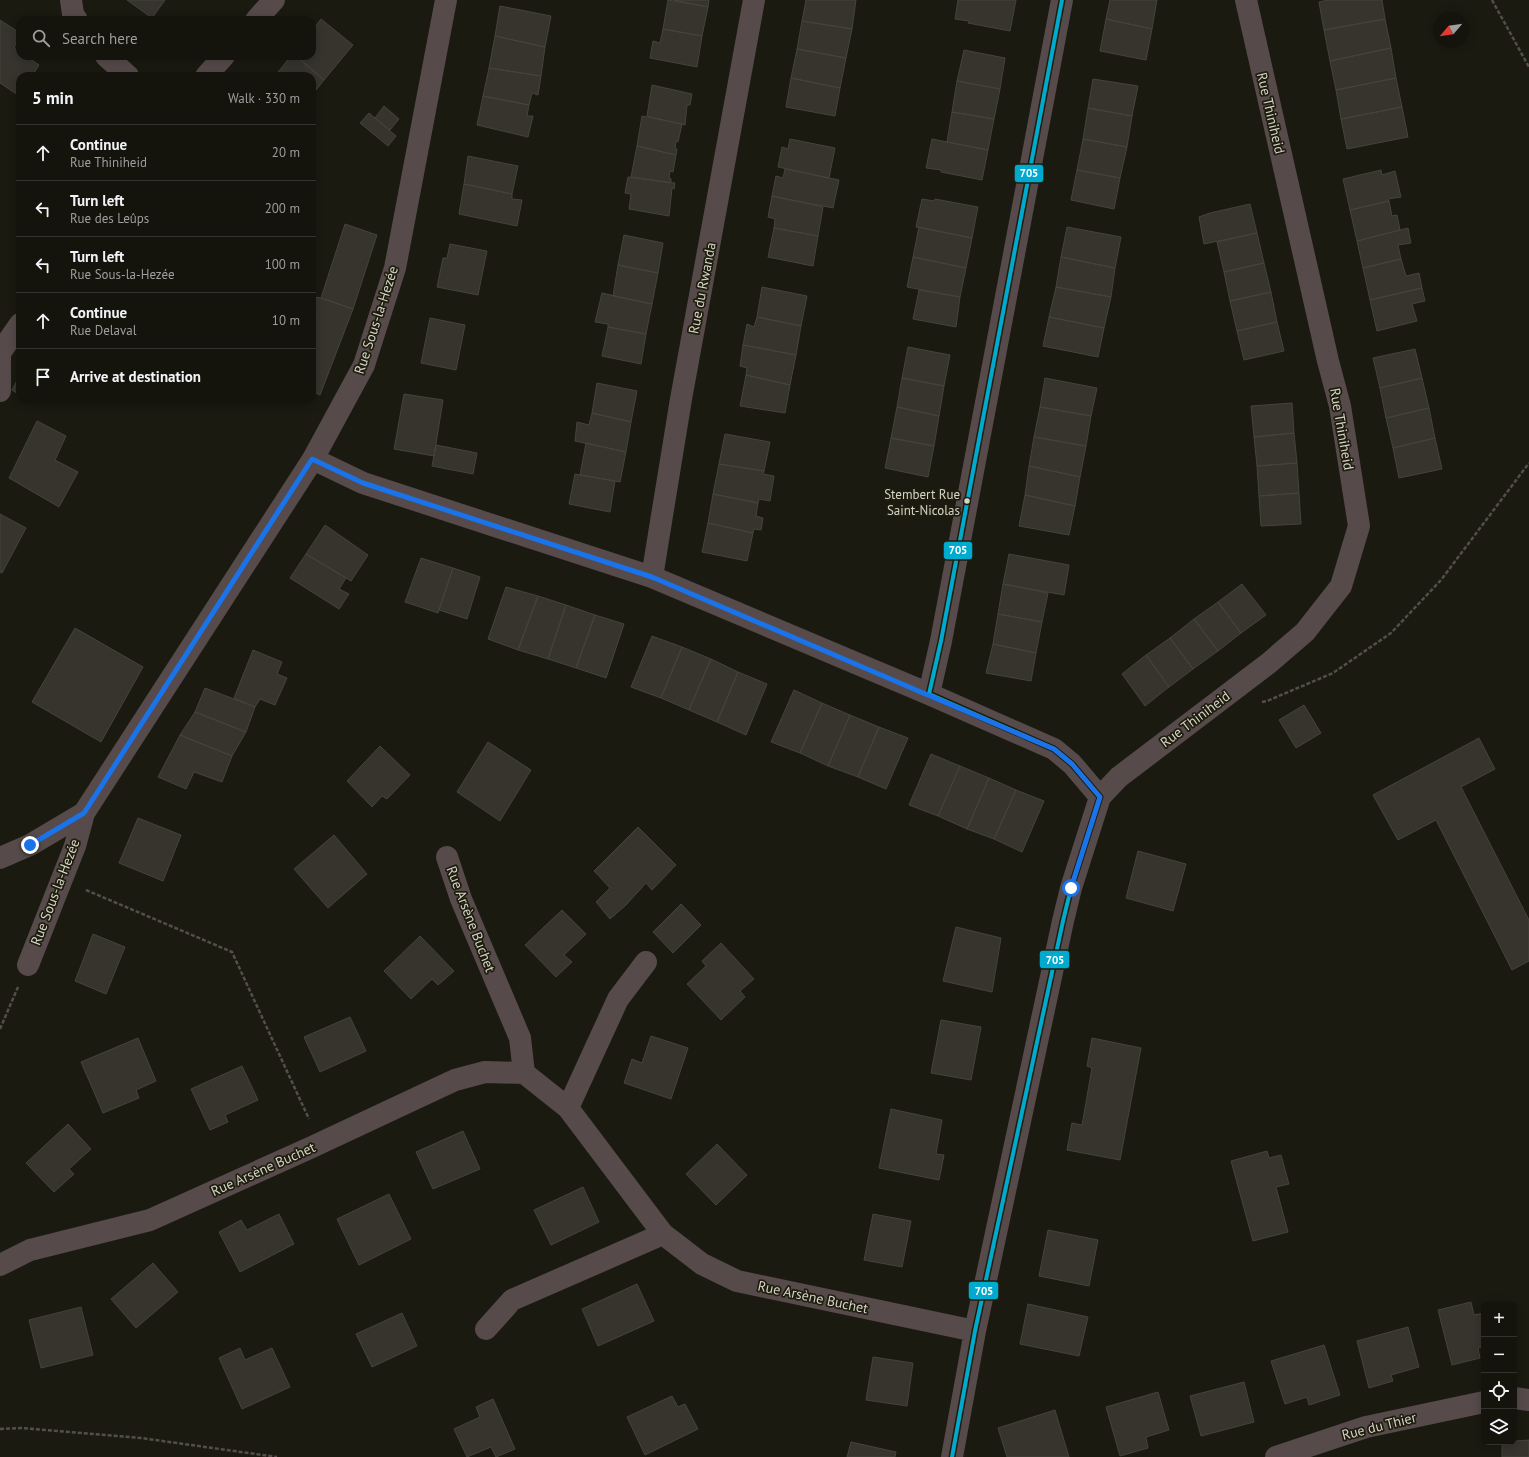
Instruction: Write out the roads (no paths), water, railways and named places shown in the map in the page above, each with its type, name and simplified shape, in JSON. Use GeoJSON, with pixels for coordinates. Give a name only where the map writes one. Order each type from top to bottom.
{"type":"FeatureCollection","features":[{"type":"Feature","properties":{"kind":"street"},"geometry":{"type":"LineString","coordinates":[[71,0],[74,16]]}},
{"type":"Feature","properties":{"kind":"street"},"geometry":{"type":"LineString","coordinates":[[260,16],[274,0]]}},
{"type":"Feature","properties":{"kind":"street","name":"Rue Sous-la-Hezée"},"geometry":{"type":"LineString","coordinates":[[28,965],[75,846],[84,813],[312,459],[364,365],[395,268],[446,0]]}},
{"type":"Feature","properties":{"kind":"street","name":"Rue du Rwanda"},"geometry":{"type":"LineString","coordinates":[[652,577],[681,399],[754,0]]}},
{"type":"Feature","properties":{"kind":"street"},"geometry":{"type":"LineString","coordinates":[[929,694],[941,642],[1062,0]]}},
{"type":"Feature","properties":{"kind":"street","name":"Rue Thiniheid"},"geometry":{"type":"LineString","coordinates":[[952,1457],[976,1331],[1071,888],[1100,797],[1119,777],[1228,695],[1305,632],[1341,586],[1359,526],[1340,406],[1326,353],[1246,0]]}},
{"type":"Feature","properties":{"kind":"street"},"geometry":{"type":"LineString","coordinates":[[110,60],[124,72]]}},
{"type":"Feature","properties":{"kind":"street"},"geometry":{"type":"LineString","coordinates":[[210,72],[220,60]]}},
{"type":"Feature","properties":{"kind":"street"},"geometry":{"type":"LineString","coordinates":[[0,391],[0,353],[16,330]]}},
{"type":"Feature","properties":{"kind":"street"},"geometry":{"type":"LineString","coordinates":[[312,459],[363,483],[652,577],[929,694],[1054,749],[1072,764],[1100,797]]}},
{"type":"Feature","properties":{"kind":"street"},"geometry":{"type":"LineString","coordinates":[[0,858],[30,845],[84,813]]}},
{"type":"Feature","properties":{"kind":"street","name":"Rue Arsène Buchet"},"geometry":{"type":"LineString","coordinates":[[447,856],[461,899],[520,1038],[524,1073]]}},
{"type":"Feature","properties":{"kind":"street"},"geometry":{"type":"LineString","coordinates":[[568,1108],[618,999],[646,962]]}},
{"type":"Feature","properties":{"kind":"street","name":"Rue Arsène Buchet"},"geometry":{"type":"LineString","coordinates":[[0,1265],[30,1250],[150,1220],[455,1080],[485,1072],[524,1073],[568,1108],[663,1234],[702,1264],[737,1281],[976,1331]]}},
{"type":"Feature","properties":{"kind":"street"},"geometry":{"type":"LineString","coordinates":[[486,1329],[512,1300],[663,1234]]}},
{"type":"Feature","properties":{"kind":"street"},"geometry":{"type":"LineString","coordinates":[[1517,1398],[1529,1400]]}},
{"type":"Feature","properties":{"kind":"street","name":"Rue du Thier"},"geometry":{"type":"LineString","coordinates":[[1276,1457],[1366,1427],[1481,1403]]}},
{"type":"Feature","properties":{"kind":"place","name":"Stembert Rue Saint-Nicolas"},"geometry":{"type":"Point","coordinates":[967,501]}}]}
